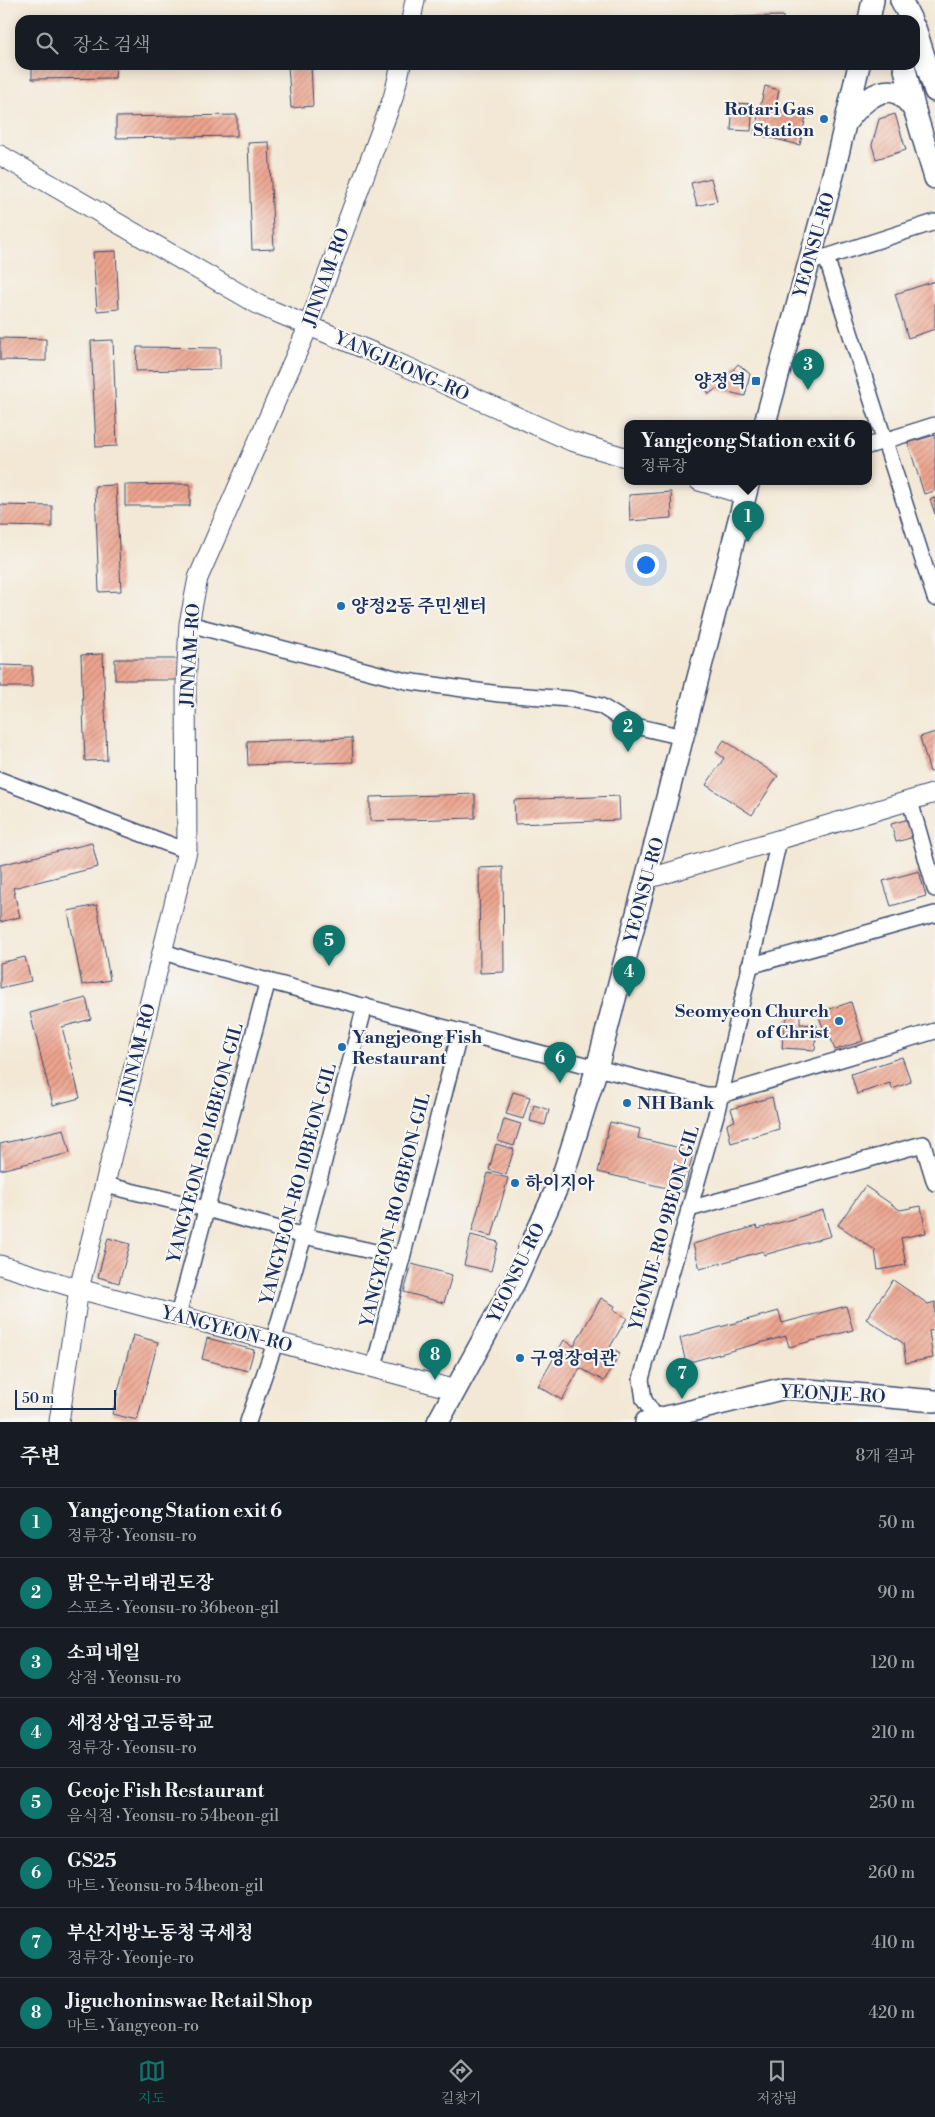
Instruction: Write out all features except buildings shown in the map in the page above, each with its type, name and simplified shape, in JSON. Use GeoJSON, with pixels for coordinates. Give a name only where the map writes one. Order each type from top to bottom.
{"type":"FeatureCollection","features":[{"type":"Feature","properties":{"kind":"main road"},"geometry":{"type":"LineString","coordinates":[[870,15],[874,0]]}},
{"type":"Feature","properties":{"kind":"main road"},"geometry":{"type":"LineString","coordinates":[[890,0],[893,15]]}},
{"type":"Feature","properties":{"kind":"main road"},"geometry":{"type":"LineString","coordinates":[[901,0],[908,15]]}},
{"type":"Feature","properties":{"kind":"main road"},"geometry":{"type":"LineString","coordinates":[[920,44],[935,91]]}},
{"type":"Feature","properties":{"kind":"main road","name":"YEONSU-RO"},"geometry":{"type":"LineString","coordinates":[[766,420],[818,260],[833,175],[857,70]]}},
{"type":"Feature","properties":{"kind":"main road"},"geometry":{"type":"LineString","coordinates":[[905,70],[935,178]]}},
{"type":"Feature","properties":{"kind":"main road"},"geometry":{"type":"LineString","coordinates":[[845,123],[859,105],[881,93],[894,92],[906,98],[915,111]]}},
{"type":"Feature","properties":{"kind":"main road","name":"YEONSU-RO"},"geometry":{"type":"LineString","coordinates":[[438,1422],[515,1281],[564,1172],[597,1068],[747,488]]}},
{"type":"Feature","properties":{"kind":"main road","name":"YEONJE-RO"},"geometry":{"type":"LineString","coordinates":[[651,1421],[785,1388],[935,1401]]}},
{"type":"Feature","properties":{"kind":"street"},"geometry":{"type":"LineString","coordinates":[[412,15],[415,0]]}},
{"type":"Feature","properties":{"kind":"street","name":"JINNAM-RO"},"geometry":{"type":"LineString","coordinates":[[59,1422],[79,1289],[187,851],[186,685],[189,624],[198,578],[309,325],[394,98],[400,70]]}},
{"type":"Feature","properties":{"kind":"street","name":"YANGJEONG-RO"},"geometry":{"type":"LineString","coordinates":[[0,155],[261,306],[309,325],[571,441],[624,457]]}},
{"type":"Feature","properties":{"kind":"street"},"geometry":{"type":"LineString","coordinates":[[935,222],[818,260],[885,441],[935,598]]}},
{"type":"Feature","properties":{"kind":"street"},"geometry":{"type":"LineString","coordinates":[[872,445],[935,425]]}},
{"type":"Feature","properties":{"kind":"street"},"geometry":{"type":"LineString","coordinates":[[726,485],[747,488]]}},
{"type":"Feature","properties":{"kind":"street"},"geometry":{"type":"LineString","coordinates":[[189,624],[406,681],[499,694],[570,699],[601,706],[631,725],[683,738]]}},
{"type":"Feature","properties":{"kind":"street"},"geometry":{"type":"LineString","coordinates":[[0,780],[187,851]]}},
{"type":"Feature","properties":{"kind":"street"},"geometry":{"type":"LineString","coordinates":[[647,879],[935,793]]}},
{"type":"Feature","properties":{"kind":"street"},"geometry":{"type":"LineString","coordinates":[[910,801],[935,889]]}},
{"type":"Feature","properties":{"kind":"street","name":"YEONJE-RO 9BEON-GIL"},"geometry":{"type":"LineString","coordinates":[[651,1421],[644,1400],[641,1379],[721,1095],[779,840]]}},
{"type":"Feature","properties":{"kind":"street"},"geometry":{"type":"LineString","coordinates":[[749,966],[935,914]]}},
{"type":"Feature","properties":{"kind":"street"},"geometry":{"type":"LineString","coordinates":[[162,951],[188,960],[460,1032],[706,1094],[721,1095],[935,1031]]}},
{"type":"Feature","properties":{"kind":"street","name":"YANGYEON-RO 16BEON-GIL"},"geometry":{"type":"LineString","coordinates":[[178,1315],[268,980]]}},
{"type":"Feature","properties":{"kind":"street","name":"YANGYEON-RO 10BEON-GIL"},"geometry":{"type":"LineString","coordinates":[[248,1422],[273,1349],[273,1342],[304,1236],[365,1006]]}},
{"type":"Feature","properties":{"kind":"street","name":"YANGYEON-RO 6BEON-GIL"},"geometry":{"type":"LineString","coordinates":[[374,1367],[460,1032]]}},
{"type":"Feature","properties":{"kind":"street"},"geometry":{"type":"LineString","coordinates":[[689,1209],[924,1144],[935,1183]]}},
{"type":"Feature","properties":{"kind":"street"},"geometry":{"type":"LineString","coordinates":[[105,1184],[207,1209],[304,1236],[402,1258]]}},
{"type":"Feature","properties":{"kind":"street","name":"YANGYEON-RO"},"geometry":{"type":"LineString","coordinates":[[0,1264],[79,1289],[456,1390]]}},
{"type":"Feature","properties":{"kind":"place","name":"Rotari Gas Station"},"geometry":{"type":"Point","coordinates":[824,119]}},
{"type":"Feature","properties":{"kind":"place","name":"양정역"},"geometry":{"type":"Point","coordinates":[756,381]}},
{"type":"Feature","properties":{"kind":"place","name":"소피네일"},"geometry":{"type":"Point","coordinates":[808,390]}},
{"type":"Feature","properties":{"kind":"place","name":"Yangjeong Station exit 6"},"geometry":{"type":"Point","coordinates":[748,542]}},
{"type":"Feature","properties":{"kind":"place","name":"양정2동 주민센터"},"geometry":{"type":"Point","coordinates":[341,606]}},
{"type":"Feature","properties":{"kind":"place","name":"맑은누리태권도장"},"geometry":{"type":"Point","coordinates":[628,752]}},
{"type":"Feature","properties":{"kind":"place","name":"Geoje Fish Restaurant"},"geometry":{"type":"Point","coordinates":[329,966]}},
{"type":"Feature","properties":{"kind":"place","name":"세정상업고등학교"},"geometry":{"type":"Point","coordinates":[629,997]}},
{"type":"Feature","properties":{"kind":"place","name":"Seomyeon Church of Christ"},"geometry":{"type":"Point","coordinates":[839,1021]}},
{"type":"Feature","properties":{"kind":"place","name":"Yangjeong Fish Restaurant"},"geometry":{"type":"Point","coordinates":[342,1047]}},
{"type":"Feature","properties":{"kind":"place","name":"GS25"},"geometry":{"type":"Point","coordinates":[560,1083]}},
{"type":"Feature","properties":{"kind":"place","name":"NH Bank"},"geometry":{"type":"Point","coordinates":[627,1103]}},
{"type":"Feature","properties":{"kind":"place","name":"하이지아"},"geometry":{"type":"Point","coordinates":[515,1183]}},
{"type":"Feature","properties":{"kind":"place","name":"구영장여관"},"geometry":{"type":"Point","coordinates":[520,1358]}},
{"type":"Feature","properties":{"kind":"place","name":"Jiguchoninswae Retail Shop"},"geometry":{"type":"Point","coordinates":[435,1380]}},
{"type":"Feature","properties":{"kind":"place","name":"부산지방노동청 국세청"},"geometry":{"type":"Point","coordinates":[682,1399]}}]}
